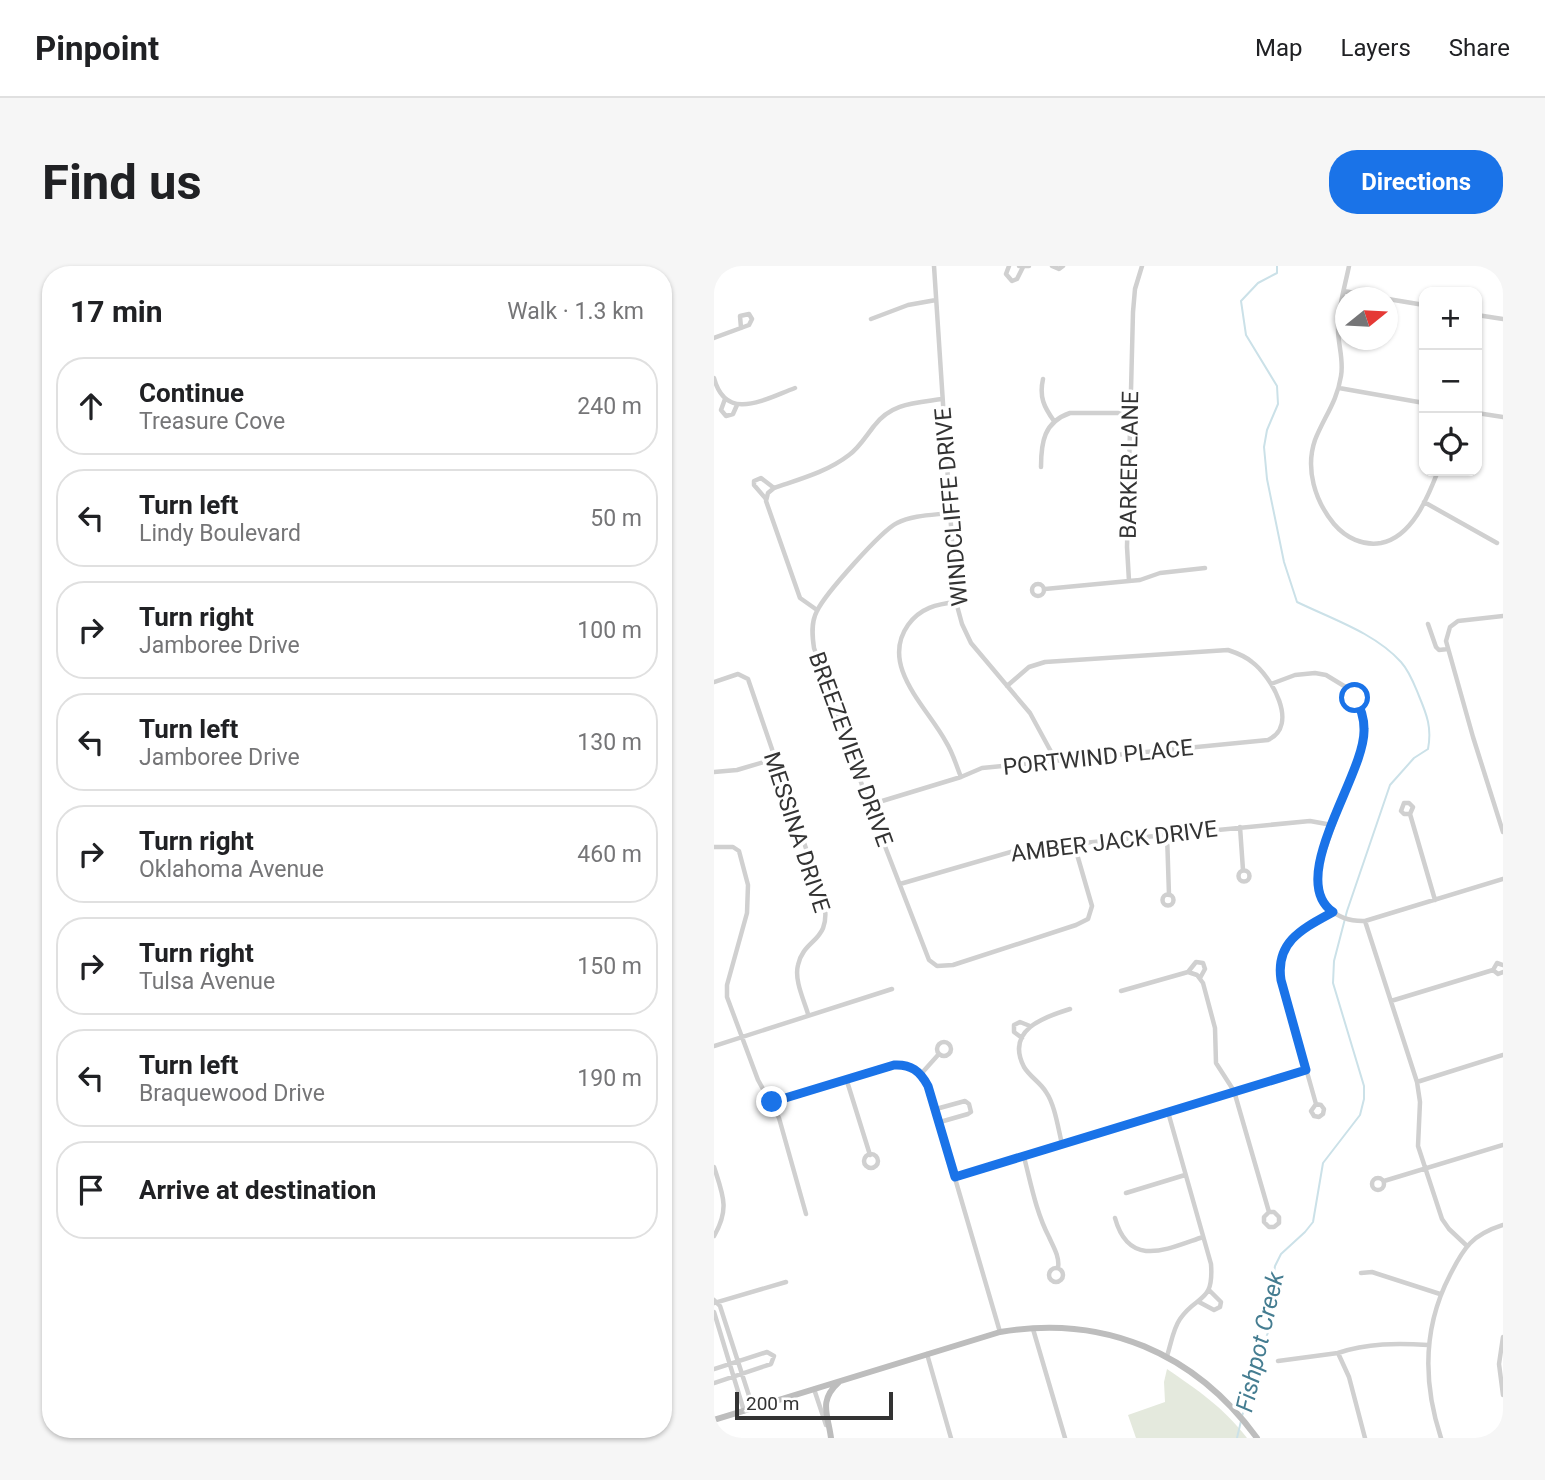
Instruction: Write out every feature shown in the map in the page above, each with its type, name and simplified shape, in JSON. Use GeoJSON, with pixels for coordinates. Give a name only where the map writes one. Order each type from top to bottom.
{"type":"FeatureCollection","features":[{"type":"Feature","properties":{"kind":"main road"},"geometry":{"type":"LineString","coordinates":[[714,1420],[1000,1332],[1032,1328],[1069,1329],[1137,1343],[1167,1356],[1201,1379],[1230,1405],[1255,1435]]}},
{"type":"Feature","properties":{"kind":"main road"},"geometry":{"type":"LineString","coordinates":[[831,1438],[825,1402],[833,1388],[841,1381]]}},
{"type":"Feature","properties":{"kind":"street","name":"WINDCLIFFE DRIVE"},"geometry":{"type":"LineString","coordinates":[[934,266],[956,601],[971,643],[1034,719],[1055,759]]}},
{"type":"Feature","properties":{"kind":"street"},"geometry":{"type":"LineString","coordinates":[[1009,266],[1006,274],[1012,281],[1017,279],[1024,266]]}},
{"type":"Feature","properties":{"kind":"street"},"geometry":{"type":"LineString","coordinates":[[1052,266],[1057,269],[1063,266]]}},
{"type":"Feature","properties":{"kind":"street","name":"BARKER LANE"},"geometry":{"type":"LineString","coordinates":[[1129,581],[1127,547],[1133,312],[1135,289],[1142,266]]}},
{"type":"Feature","properties":{"kind":"street"},"geometry":{"type":"LineString","coordinates":[[1345,287],[1349,266]]}},
{"type":"Feature","properties":{"kind":"street"},"geometry":{"type":"LineString","coordinates":[[872,319],[908,305],[936,300]]}},
{"type":"Feature","properties":{"kind":"street"},"geometry":{"type":"LineString","coordinates":[[1398,301],[1419,304]]}},
{"type":"Feature","properties":{"kind":"street"},"geometry":{"type":"LineString","coordinates":[[1482,315],[1503,319]]}},
{"type":"Feature","properties":{"kind":"street"},"geometry":{"type":"LineString","coordinates":[[714,338],[741,328]]}},
{"type":"Feature","properties":{"kind":"street"},"geometry":{"type":"LineString","coordinates":[[1340,350],[1342,369],[1336,401],[1314,443],[1312,456],[1315,491],[1325,513],[1355,541],[1374,544],[1393,540],[1399,536],[1424,502],[1436,476]]}},
{"type":"Feature","properties":{"kind":"street"},"geometry":{"type":"LineString","coordinates":[[714,378],[725,399],[737,405],[752,403],[795,388]]}},
{"type":"Feature","properties":{"kind":"street"},"geometry":{"type":"LineString","coordinates":[[1043,379],[1040,390],[1042,403],[1054,421]]}},
{"type":"Feature","properties":{"kind":"street"},"geometry":{"type":"LineString","coordinates":[[1339,388],[1419,402]]}},
{"type":"Feature","properties":{"kind":"street"},"geometry":{"type":"LineString","coordinates":[[725,399],[721,410],[726,416],[733,414],[737,405]]}},
{"type":"Feature","properties":{"kind":"street"},"geometry":{"type":"LineString","coordinates":[[767,496],[774,488],[828,469],[852,454],[880,417],[891,410],[909,403],[942,400]]}},
{"type":"Feature","properties":{"kind":"street"},"geometry":{"type":"LineString","coordinates":[[1041,467],[1043,437],[1054,421],[1070,413],[1130,413]]}},
{"type":"Feature","properties":{"kind":"street"},"geometry":{"type":"LineString","coordinates":[[1482,414],[1503,417]]}},
{"type":"Feature","properties":{"kind":"street"},"geometry":{"type":"LineString","coordinates":[[774,488],[761,478],[754,481],[754,485],[767,496],[800,598],[817,610],[883,533],[893,525],[918,517],[950,513]]}},
{"type":"Feature","properties":{"kind":"street"},"geometry":{"type":"LineString","coordinates":[[1424,502],[1497,543]]}},
{"type":"Feature","properties":{"kind":"street"},"geometry":{"type":"LineString","coordinates":[[1045,589],[1140,580],[1160,573],[1205,568]]}},
{"type":"Feature","properties":{"kind":"street"},"geometry":{"type":"LineString","coordinates":[[956,601],[927,608],[913,619],[902,637],[899,659],[905,677],[947,742],[961,777]]}},
{"type":"Feature","properties":{"kind":"street","name":"BREEZEVIEW DRIVE"},"geometry":{"type":"LineString","coordinates":[[817,610],[813,624],[814,648],[869,806],[926,955],[937,966],[953,965],[1088,919],[1092,906],[1074,844]]}},
{"type":"Feature","properties":{"kind":"street"},"geometry":{"type":"LineString","coordinates":[[1503,618],[1453,623],[1446,637],[1472,737],[1503,832]]}},
{"type":"Feature","properties":{"kind":"street"},"geometry":{"type":"LineString","coordinates":[[1428,624],[1436,647],[1439,650],[1448,649]]}},
{"type":"Feature","properties":{"kind":"street"},"geometry":{"type":"LineString","coordinates":[[1007,686],[1024,670],[1039,663],[1219,650],[1236,653],[1251,661],[1271,684],[1295,675],[1326,675],[1349,689],[1359,705],[1364,738],[1317,872],[1317,885],[1326,908],[1338,916],[1365,921],[1503,879]]}},
{"type":"Feature","properties":{"kind":"street","name":"MESSINA DRIVE"},"geometry":{"type":"LineString","coordinates":[[714,682],[738,674],[748,679],[826,908],[822,931],[802,954],[798,964],[797,976],[808,1014]]}},
{"type":"Feature","properties":{"kind":"street","name":"PORTWIND PLACE"},"geometry":{"type":"LineString","coordinates":[[869,806],[982,768],[1268,740],[1277,734],[1282,723],[1279,700],[1271,684]]}},
{"type":"Feature","properties":{"kind":"street"},"geometry":{"type":"LineString","coordinates":[[714,772],[737,770],[774,759]]}},
{"type":"Feature","properties":{"kind":"street"},"geometry":{"type":"LineString","coordinates":[[1409,814],[1435,900]]}},
{"type":"Feature","properties":{"kind":"street","name":"AMBER JACK DRIVE"},"geometry":{"type":"LineString","coordinates":[[900,884],[1014,850],[1310,821],[1332,825]]}},
{"type":"Feature","properties":{"kind":"street"},"geometry":{"type":"LineString","coordinates":[[1240,827],[1242,870]]}},
{"type":"Feature","properties":{"kind":"street"},"geometry":{"type":"LineString","coordinates":[[1167,834],[1169,895]]}},
{"type":"Feature","properties":{"kind":"street"},"geometry":{"type":"LineString","coordinates":[[714,847],[733,847],[739,851],[747,879],[747,913],[726,992],[758,1080],[779,1118],[806,1214]]}},
{"type":"Feature","properties":{"kind":"street"},"geometry":{"type":"LineString","coordinates":[[1317,1104],[1281,980],[1282,963],[1287,947],[1298,931],[1333,912]]}},
{"type":"Feature","properties":{"kind":"street"},"geometry":{"type":"LineString","coordinates":[[1365,921],[1417,1082],[1420,1102],[1417,1140],[1425,1169],[1445,1225],[1466,1245]]}},
{"type":"Feature","properties":{"kind":"street"},"geometry":{"type":"LineString","coordinates":[[1122,991],[1188,972],[1196,962],[1201,962],[1205,969],[1200,978]]}},
{"type":"Feature","properties":{"kind":"street"},"geometry":{"type":"LineString","coordinates":[[1493,970],[1495,964],[1503,965]]}},
{"type":"Feature","properties":{"kind":"street"},"geometry":{"type":"LineString","coordinates":[[1391,1001],[1493,970]]}},
{"type":"Feature","properties":{"kind":"street"},"geometry":{"type":"LineString","coordinates":[[1493,970],[1497,974],[1503,972]]}},
{"type":"Feature","properties":{"kind":"street"},"geometry":{"type":"LineString","coordinates":[[1188,972],[1200,978],[1203,983],[1215,1028],[1216,1063],[1234,1091],[1269,1212]]}},
{"type":"Feature","properties":{"kind":"street"},"geometry":{"type":"LineString","coordinates":[[714,1046],[892,989]]}},
{"type":"Feature","properties":{"kind":"street"},"geometry":{"type":"LineString","coordinates":[[1062,1144],[1046,1092],[1024,1067],[1020,1049],[1022,1038],[1030,1026],[1038,1020],[1070,1009]]}},
{"type":"Feature","properties":{"kind":"street"},"geometry":{"type":"LineString","coordinates":[[1022,1038],[1014,1032],[1014,1025],[1020,1022],[1030,1026]]}},
{"type":"Feature","properties":{"kind":"street"},"geometry":{"type":"LineString","coordinates":[[921,1074],[938,1055]]}},
{"type":"Feature","properties":{"kind":"street"},"geometry":{"type":"LineString","coordinates":[[1417,1082],[1503,1055]]}},
{"type":"Feature","properties":{"kind":"street"},"geometry":{"type":"LineString","coordinates":[[772,1102],[894,1065],[913,1068],[921,1074],[940,1122],[1000,1332]]}},
{"type":"Feature","properties":{"kind":"street"},"geometry":{"type":"LineString","coordinates":[[955,1177],[1306,1070]]}},
{"type":"Feature","properties":{"kind":"street"},"geometry":{"type":"LineString","coordinates":[[846,1078],[870,1155]]}},
{"type":"Feature","properties":{"kind":"street"},"geometry":{"type":"LineString","coordinates":[[936,1109],[965,1101],[969,1104],[971,1112],[968,1114],[940,1122]]}},
{"type":"Feature","properties":{"kind":"street"},"geometry":{"type":"LineString","coordinates":[[1167,1356],[1182,1315],[1199,1302],[1211,1283],[1211,1264],[1168,1112]]}},
{"type":"Feature","properties":{"kind":"street"},"geometry":{"type":"LineString","coordinates":[[1384,1181],[1503,1145]]}},
{"type":"Feature","properties":{"kind":"street"},"geometry":{"type":"LineString","coordinates":[[1024,1157],[1043,1225],[1056,1251],[1058,1268]]}},
{"type":"Feature","properties":{"kind":"street"},"geometry":{"type":"LineString","coordinates":[[714,1167],[725,1205],[723,1219],[714,1236]]}},
{"type":"Feature","properties":{"kind":"street"},"geometry":{"type":"LineString","coordinates":[[1126,1193],[1185,1175]]}},
{"type":"Feature","properties":{"kind":"street"},"geometry":{"type":"LineString","coordinates":[[1115,1218],[1125,1240],[1143,1251],[1159,1251],[1203,1237]]}},
{"type":"Feature","properties":{"kind":"street"},"geometry":{"type":"LineString","coordinates":[[1441,1438],[1432,1412],[1428,1345],[1440,1294],[1466,1245],[1481,1234],[1503,1225]]}},
{"type":"Feature","properties":{"kind":"street"},"geometry":{"type":"LineString","coordinates":[[1361,1273],[1372,1272],[1440,1294]]}},
{"type":"Feature","properties":{"kind":"street"},"geometry":{"type":"LineString","coordinates":[[714,1302],[786,1282]]}},
{"type":"Feature","properties":{"kind":"street"},"geometry":{"type":"LineString","coordinates":[[1199,1302],[1214,1310],[1220,1307],[1221,1302],[1209,1290]]}},
{"type":"Feature","properties":{"kind":"street"},"geometry":{"type":"LineString","coordinates":[[714,1302],[720,1306],[752,1408]]}},
{"type":"Feature","properties":{"kind":"street"},"geometry":{"type":"LineString","coordinates":[[714,1312],[744,1411]]}},
{"type":"Feature","properties":{"kind":"street"},"geometry":{"type":"LineString","coordinates":[[1032,1328],[1065,1438]]}},
{"type":"Feature","properties":{"kind":"street"},"geometry":{"type":"LineString","coordinates":[[1503,1336],[1499,1364],[1503,1395]]}},
{"type":"Feature","properties":{"kind":"street"},"geometry":{"type":"LineString","coordinates":[[1278,1361],[1378,1345],[1428,1345]]}},
{"type":"Feature","properties":{"kind":"street"},"geometry":{"type":"LineString","coordinates":[[714,1369],[767,1352],[774,1356],[771,1364],[714,1383]]}},
{"type":"Feature","properties":{"kind":"street"},"geometry":{"type":"LineString","coordinates":[[926,1353],[951,1438]]}},
{"type":"Feature","properties":{"kind":"street"},"geometry":{"type":"LineString","coordinates":[[1338,1353],[1349,1377],[1365,1438]]}},
{"type":"Feature","properties":{"kind":"street"},"geometry":{"type":"LineString","coordinates":[[814,1389],[831,1438]]}},
{"type":"Feature","properties":{"kind":"shaded area"},"geometry":{"type":"Polygon","coordinates":[[[1167,1369],[1220,1408],[1247,1438],[1136,1438],[1128,1415],[1165,1402],[1164,1382],[1167,1369]]]}},
{"type":"Feature","properties":{"kind":"waterway","name":"Fishpot Creek"},"geometry":{"type":"LineString","coordinates":[[1242,1416],[1268,1332],[1275,1266],[1281,1254],[1313,1222],[1323,1163],[1360,1115],[1364,1086],[1333,983],[1334,961],[1347,911],[1390,785],[1414,758],[1428,749],[1429,735],[1422,703],[1401,662],[1366,635],[1297,602],[1284,562],[1267,479],[1264,447],[1267,430],[1278,404],[1277,386],[1246,335],[1241,301],[1258,283],[1277,273],[1277,266]]}},
{"type":"Feature","properties":{"kind":"waterway","name":"Fishpot Creek"},"geometry":{"type":"LineString","coordinates":[[1237,1438],[1241,1421]]}},
{"type":"Feature","properties":{"kind":"route"},"geometry":{"type":"LineString","coordinates":[[772,1102],[894,1065],[913,1068],[921,1074],[928,1086],[955,1177],[1306,1070],[1280,975],[1283,954],[1292,938],[1298,931],[1333,912],[1323,903],[1316,878],[1364,738],[1362,711],[1355,698]]}}]}
